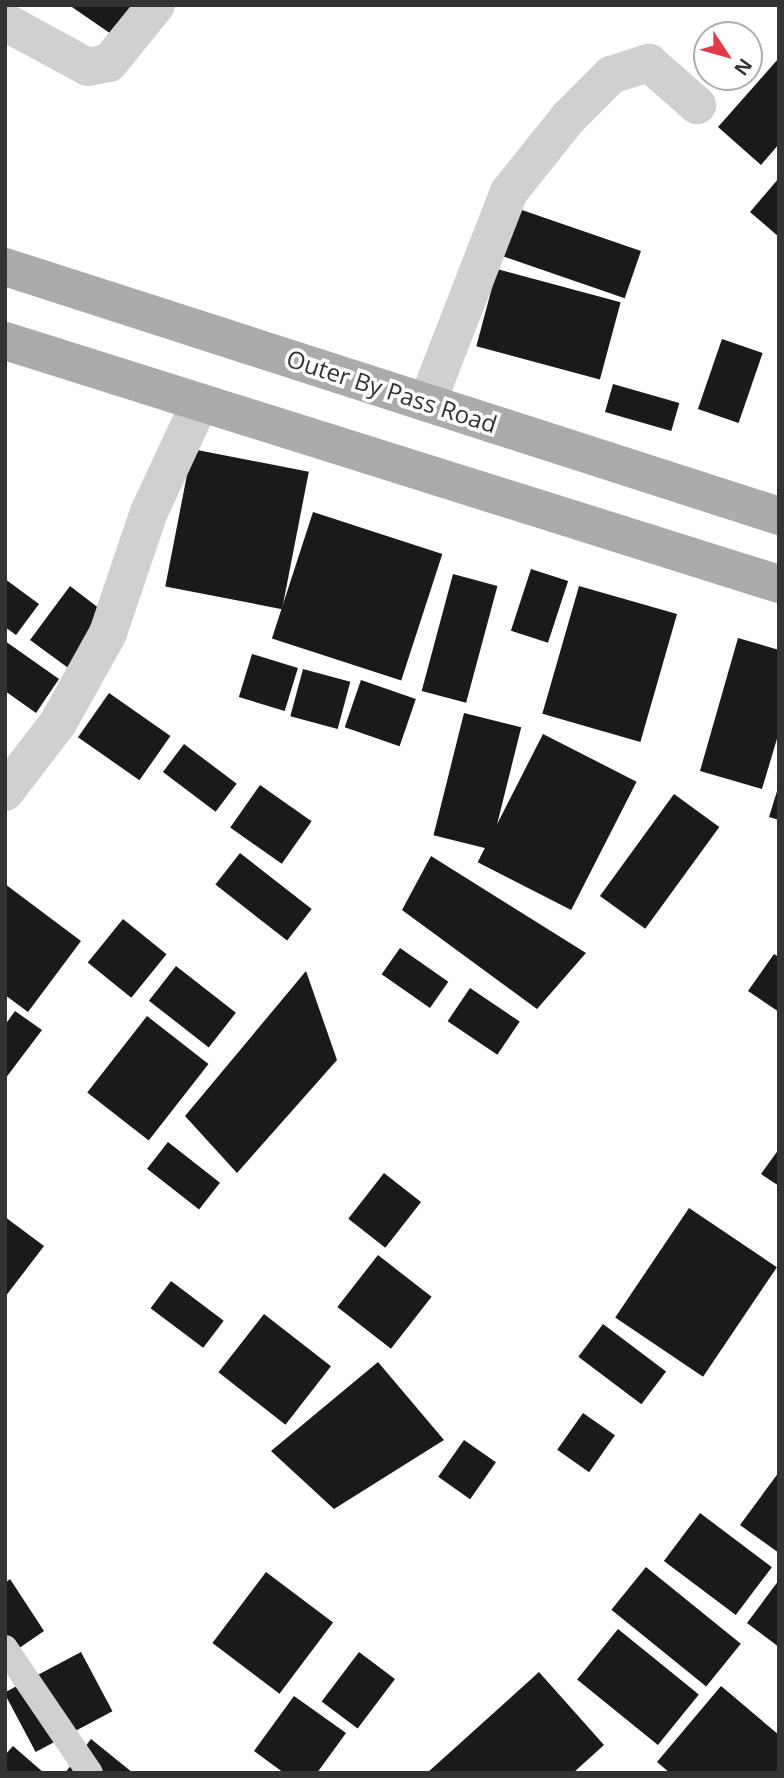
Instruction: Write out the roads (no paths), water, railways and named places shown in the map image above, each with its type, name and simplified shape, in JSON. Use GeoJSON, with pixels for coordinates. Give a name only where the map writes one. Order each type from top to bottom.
{"type":"FeatureCollection","features":[{"type":"Feature","properties":{"kind":"main road","name":"Outer By Pass Road"},"geometry":{"type":"LineString","coordinates":[[5,267],[779,516]]}},
{"type":"Feature","properties":{"kind":"main road"},"geometry":{"type":"LineString","coordinates":[[5,341],[199,405],[779,584]]}},
{"type":"Feature","properties":{"kind":"street"},"geometry":{"type":"LineString","coordinates":[[5,22],[88,66],[109,63],[156,5]]}},
{"type":"Feature","properties":{"kind":"street"},"geometry":{"type":"LineString","coordinates":[[427,402],[509,192],[568,118],[611,75],[649,63],[697,105]]}},
{"type":"Feature","properties":{"kind":"street"},"geometry":{"type":"LineString","coordinates":[[5,792],[58,723],[108,633],[149,512],[199,405]]}},
{"type":"Feature","properties":{"kind":"lane"},"geometry":{"type":"LineString","coordinates":[[5,1648],[90,1773]]}}]}
